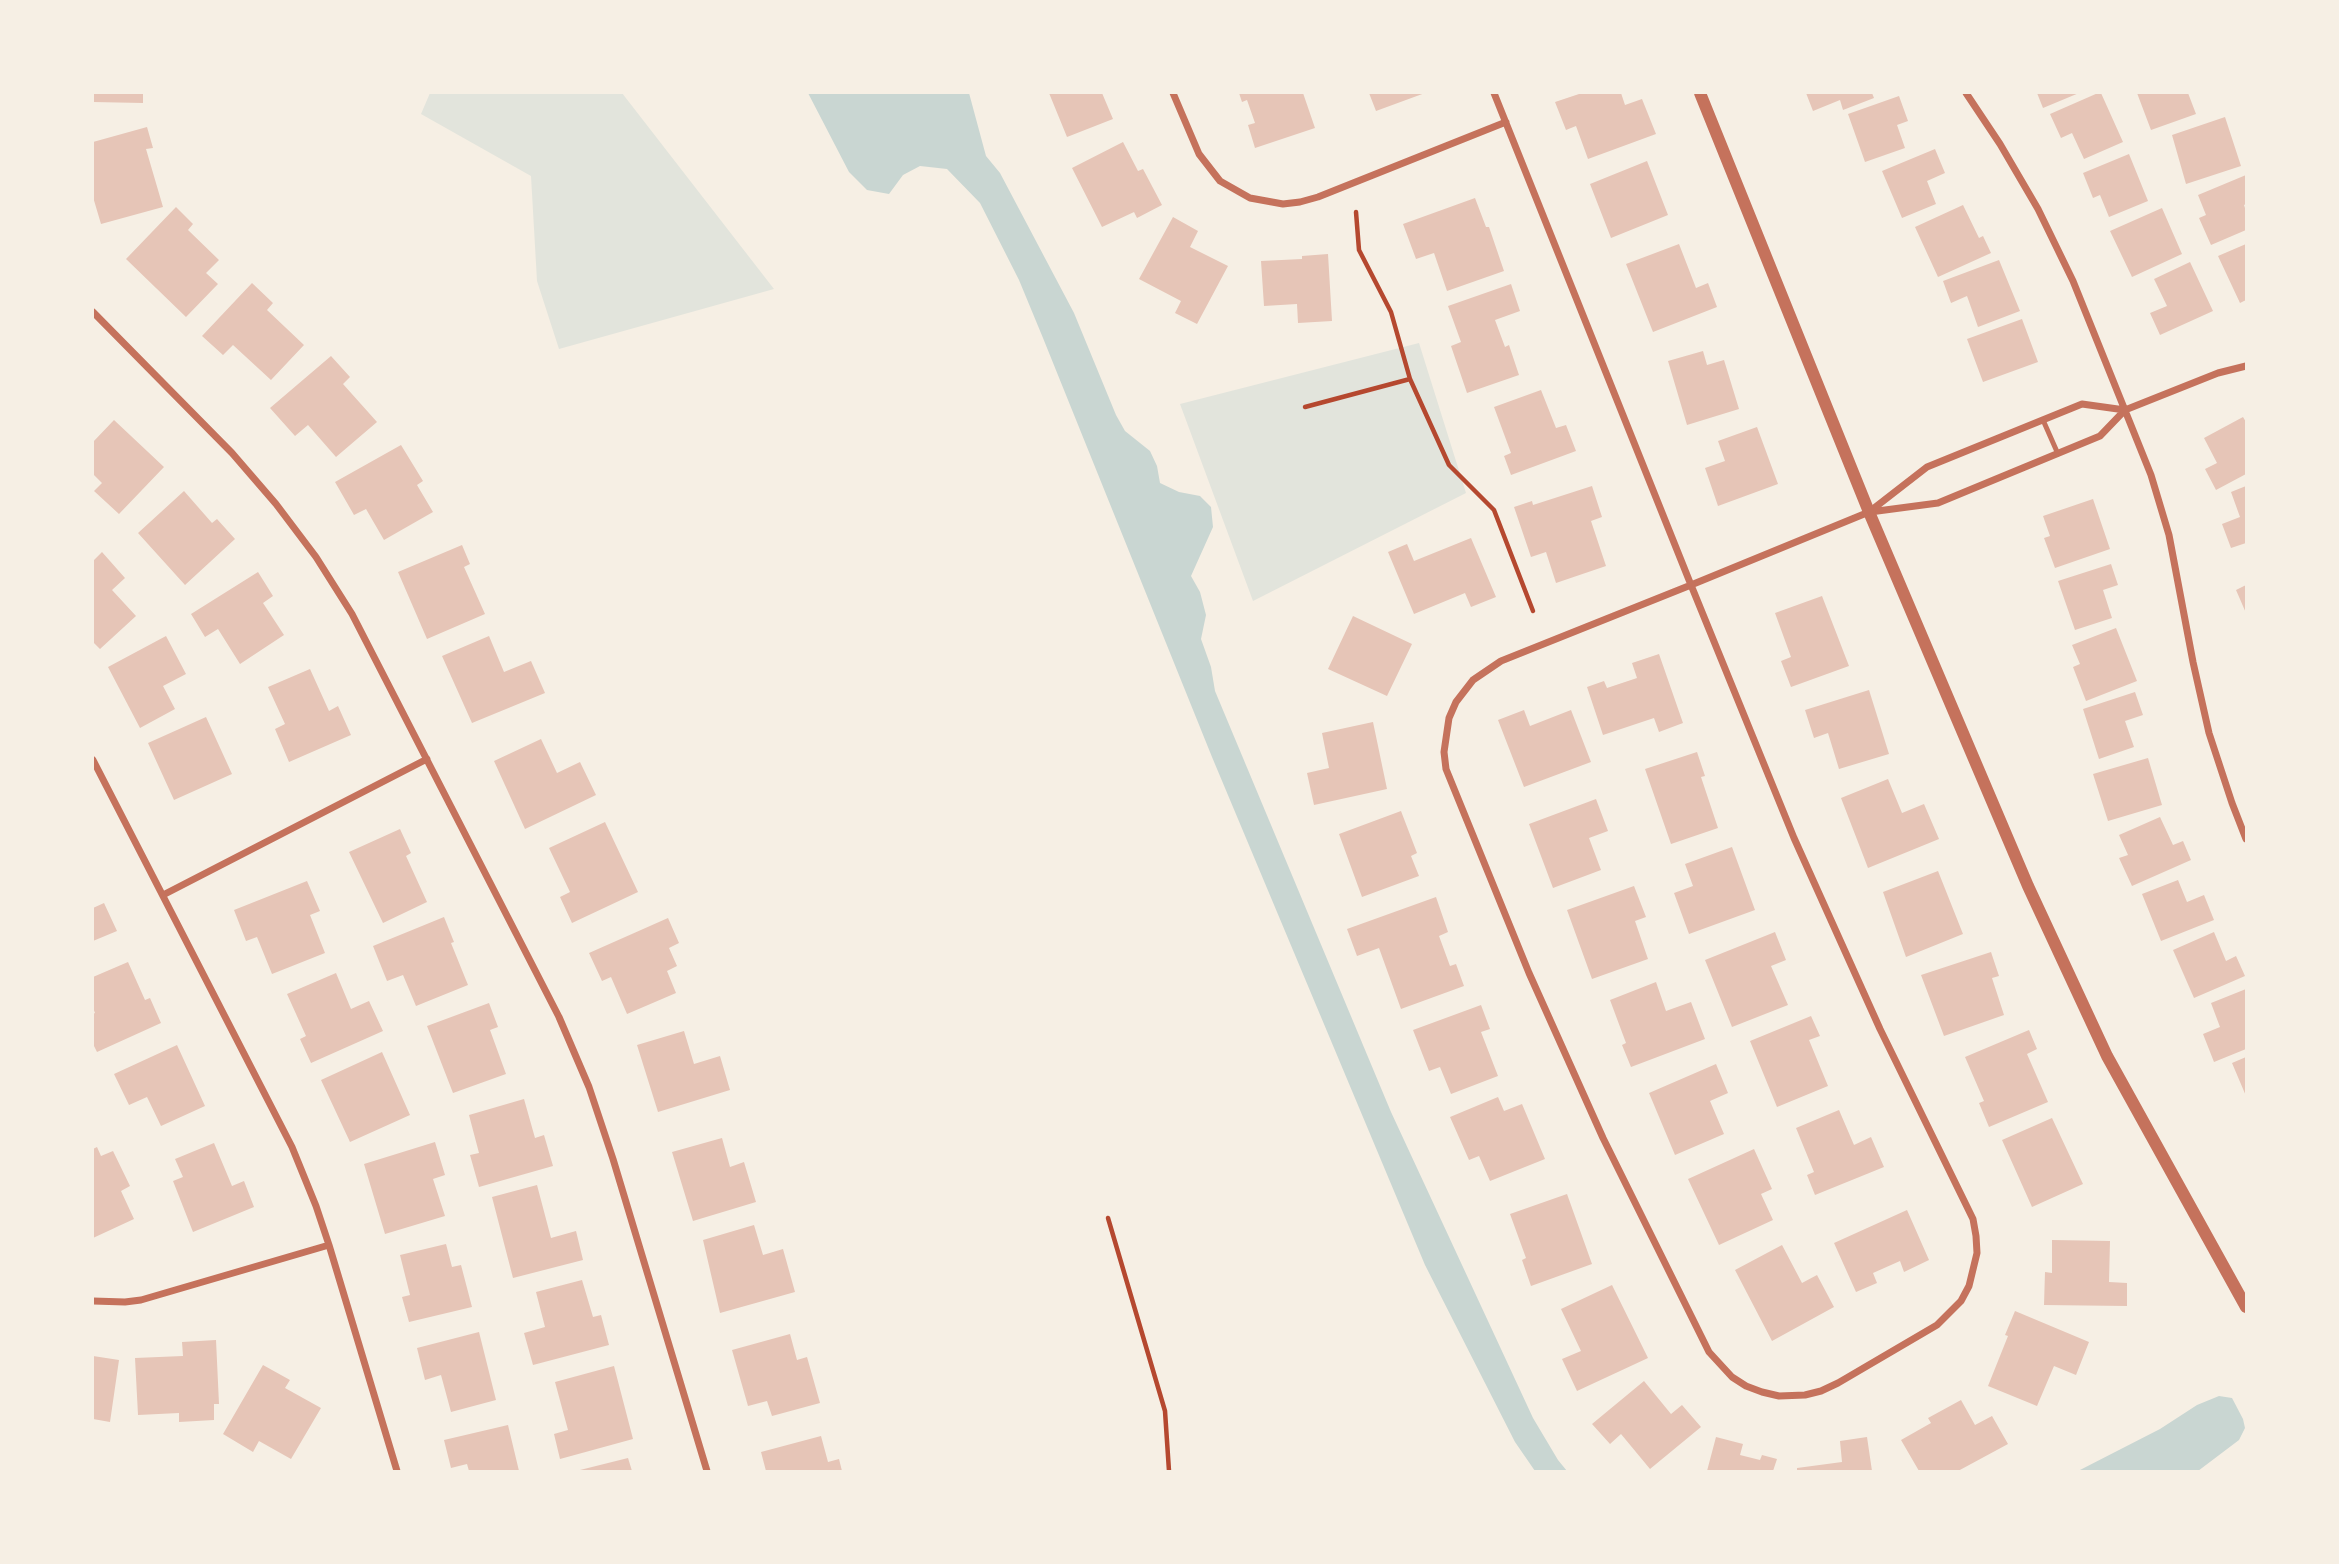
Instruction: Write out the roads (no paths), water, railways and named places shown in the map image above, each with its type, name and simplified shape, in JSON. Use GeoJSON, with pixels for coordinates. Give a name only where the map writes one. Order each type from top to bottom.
{"type":"FeatureCollection","features":[{"type":"Feature","properties":{"kind":"street"},"geometry":{"type":"LineString","coordinates":[[1173,93],[1199,155],[1220,181],[1250,198],[1283,204],[1318,197],[1506,122]]}},
{"type":"Feature","properties":{"kind":"street"},"geometry":{"type":"LineString","coordinates":[[1494,93],[1691,584],[1794,838],[1880,1028],[1973,1219],[1977,1253],[1969,1286],[1950,1314],[1937,1325],[1838,1383],[1805,1395],[1779,1396],[1746,1386],[1719,1365],[1709,1352],[1592,1113],[1529,973],[1446,769],[1444,752],[1449,718],[1456,702],[1473,680],[1502,661],[1691,584],[1870,512],[1938,503],[2100,436],[2124,410],[2218,373],[2246,366]]}},
{"type":"Feature","properties":{"kind":"street"},"geometry":{"type":"LineString","coordinates":[[1700,93],[1870,512],[2028,886],[2106,1056],[2246,1307]]}},
{"type":"Feature","properties":{"kind":"street"},"geometry":{"type":"LineString","coordinates":[[1966,93],[2038,209],[2073,281],[2151,475],[2169,535],[2193,662],[2210,733],[2246,839]]}},
{"type":"Feature","properties":{"kind":"street"},"geometry":{"type":"LineString","coordinates":[[93,312],[240,461],[311,549],[352,614],[559,1017],[589,1087],[707,1471]]}},
{"type":"Feature","properties":{"kind":"street"},"geometry":{"type":"LineString","coordinates":[[1870,512],[1927,467],[2082,404],[2124,410]]}},
{"type":"Feature","properties":{"kind":"street"},"geometry":{"type":"LineString","coordinates":[[163,895],[427,759]]}},
{"type":"Feature","properties":{"kind":"street"},"geometry":{"type":"LineString","coordinates":[[93,760],[292,1147],[329,1245],[397,1471]]}},
{"type":"Feature","properties":{"kind":"street"},"geometry":{"type":"LineString","coordinates":[[93,1300],[141,1300],[329,1245]]}},
{"type":"Feature","properties":{"kind":"lane"},"geometry":{"type":"LineString","coordinates":[[2043,420],[2058,454]]}}]}
